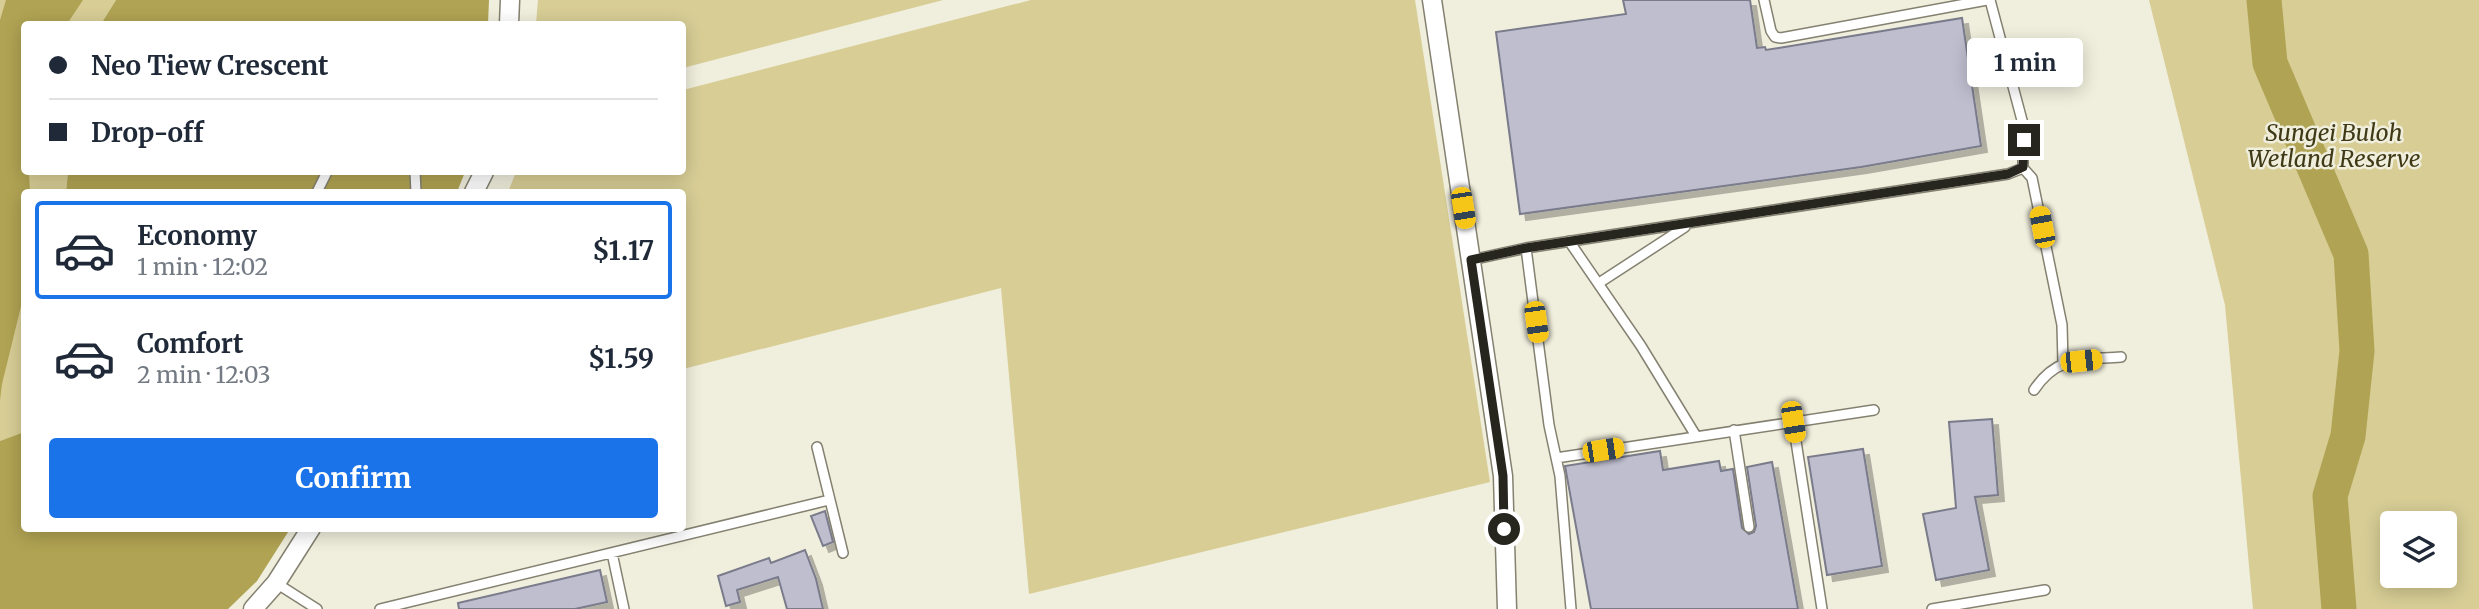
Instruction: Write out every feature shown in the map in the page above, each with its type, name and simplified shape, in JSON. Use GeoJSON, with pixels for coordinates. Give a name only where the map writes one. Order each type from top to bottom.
{"type":"FeatureCollection","features":[{"type":"Feature","properties":{"kind":"street"},"geometry":{"type":"LineString","coordinates":[[509,21],[510,0]]}},
{"type":"Feature","properties":{"kind":"street"},"geometry":{"type":"LineString","coordinates":[[1432,0],[1503,476],[1507,609]]}},
{"type":"Feature","properties":{"kind":"street"},"geometry":{"type":"LineString","coordinates":[[253,609],[276,583],[308,532]]}},
{"type":"Feature","properties":{"kind":"lane"},"geometry":{"type":"LineString","coordinates":[[1764,0],[1771,31],[1775,37],[1781,38],[1989,0],[2023,124],[2023,167],[2032,177],[2062,325],[2063,363]]}},
{"type":"Feature","properties":{"kind":"lane"},"geometry":{"type":"LineString","coordinates":[[1471,260],[1569,241],[2008,174],[2023,167]]}},
{"type":"Feature","properties":{"kind":"lane"},"geometry":{"type":"LineString","coordinates":[[1599,283],[1689,224]]}},
{"type":"Feature","properties":{"kind":"lane"},"geometry":{"type":"LineString","coordinates":[[1569,241],[1641,346],[1696,436]]}},
{"type":"Feature","properties":{"kind":"lane"},"geometry":{"type":"LineString","coordinates":[[1526,248],[1549,425],[1556,458],[1571,609]]}},
{"type":"Feature","properties":{"kind":"lane"},"geometry":{"type":"LineString","coordinates":[[2034,390],[2044,375],[2063,363],[2120,357]]}},
{"type":"Feature","properties":{"kind":"lane"},"geometry":{"type":"LineString","coordinates":[[1556,458],[1874,410]]}},
{"type":"Feature","properties":{"kind":"lane"},"geometry":{"type":"LineString","coordinates":[[1793,422],[1822,609]]}},
{"type":"Feature","properties":{"kind":"lane"},"geometry":{"type":"LineString","coordinates":[[1734,430],[1749,527]]}},
{"type":"Feature","properties":{"kind":"lane"},"geometry":{"type":"LineString","coordinates":[[817,447],[843,553]]}},
{"type":"Feature","properties":{"kind":"lane"},"geometry":{"type":"LineString","coordinates":[[380,609],[829,500]]}},
{"type":"Feature","properties":{"kind":"lane"},"geometry":{"type":"LineString","coordinates":[[612,553],[624,609]]}},
{"type":"Feature","properties":{"kind":"lane"},"geometry":{"type":"LineString","coordinates":[[276,583],[317,609]]}},
{"type":"Feature","properties":{"kind":"lane"},"geometry":{"type":"LineString","coordinates":[[1932,609],[2045,590]]}},
{"type":"Feature","properties":{"kind":"green space"},"geometry":{"type":"Polygon","coordinates":[[[0,0],[116,0],[103,21],[21,21],[21,175],[68,175],[66,189],[21,189],[21,433],[0,441],[0,0]]]}},
{"type":"Feature","properties":{"kind":"green space"},"geometry":{"type":"Polygon","coordinates":[[[538,0],[943,0],[686,67],[686,21],[536,21],[538,0]]]}},
{"type":"Feature","properties":{"kind":"green space"},"geometry":{"type":"Polygon","coordinates":[[[1031,0],[1415,0],[1490,482],[1029,594],[1001,288],[686,368],[686,189],[509,189],[515,175],[686,175],[686,89],[1031,0]]]}},
{"type":"Feature","properties":{"kind":"green space","name":"Sungei Buloh Wetland Reserve"},"geometry":{"type":"Polygon","coordinates":[[[2149,0],[2479,0],[2479,609],[2253,609],[2225,305],[2149,0]]]}},
{"type":"Feature","properties":{"kind":"shaded area"},"geometry":{"type":"Polygon","coordinates":[[[6,0],[83,0],[69,21],[21,21],[21,175],[29,175],[30,189],[21,189],[21,306],[0,400],[0,20],[6,0]]]}},
{"type":"Feature","properties":{"kind":"shaded area"},"geometry":{"type":"Polygon","coordinates":[[[116,0],[489,0],[488,21],[103,21],[116,0]]]}},
{"type":"Feature","properties":{"kind":"shaded area"},"geometry":{"type":"Polygon","coordinates":[[[68,175],[464,175],[458,189],[66,189],[68,175]]]}},
{"type":"Feature","properties":{"kind":"shaded area"},"geometry":{"type":"Polygon","coordinates":[[[21,433],[21,532],[288,532],[257,581],[228,609],[0,609],[0,441],[21,433]]]}},
{"type":"Feature","properties":{"kind":"building"},"geometry":{"type":"Polygon","coordinates":[[[1623,0],[1750,0],[1757,48],[1765,47],[1766,50],[1962,18],[1981,146],[1861,167],[1520,214],[1496,32],[1626,14],[1623,0]]]}},
{"type":"Feature","properties":{"kind":"building"},"geometry":{"type":"Polygon","coordinates":[[[1992,419],[1998,495],[1975,497],[1989,570],[1936,580],[1923,514],[1956,508],[1949,422],[1992,419]]]}},
{"type":"Feature","properties":{"kind":"building"},"geometry":{"type":"Polygon","coordinates":[[[1863,449],[1882,566],[1827,575],[1808,457],[1863,449]]]}},
{"type":"Feature","properties":{"kind":"building"},"geometry":{"type":"Polygon","coordinates":[[[1660,451],[1663,470],[1719,461],[1721,471],[1733,469],[1742,528],[1749,534],[1754,532],[1756,526],[1747,467],[1772,462],[1798,609],[1591,609],[1565,466],[1660,451]]]}},
{"type":"Feature","properties":{"kind":"building"},"geometry":{"type":"Polygon","coordinates":[[[825,511],[833,542],[823,546],[811,516],[825,511]]]}},
{"type":"Feature","properties":{"kind":"building"},"geometry":{"type":"Polygon","coordinates":[[[805,550],[823,609],[787,609],[778,577],[737,590],[740,602],[726,606],[718,576],[769,558],[771,563],[805,550]]]}},
{"type":"Feature","properties":{"kind":"building"},"geometry":{"type":"Polygon","coordinates":[[[600,570],[607,602],[575,609],[459,609],[458,603],[600,570]]]}},
{"type":"Feature","properties":{"kind":"waterway"},"geometry":{"type":"LineString","coordinates":[[2264,0],[2270,63],[2351,254],[2357,351],[2348,436],[2330,496],[2339,609]]}},
{"type":"Feature","properties":{"kind":"route"},"geometry":{"type":"LineString","coordinates":[[1504,529],[1503,476],[1471,260],[1526,248],[2008,174],[2023,167],[2024,140]]}}]}
